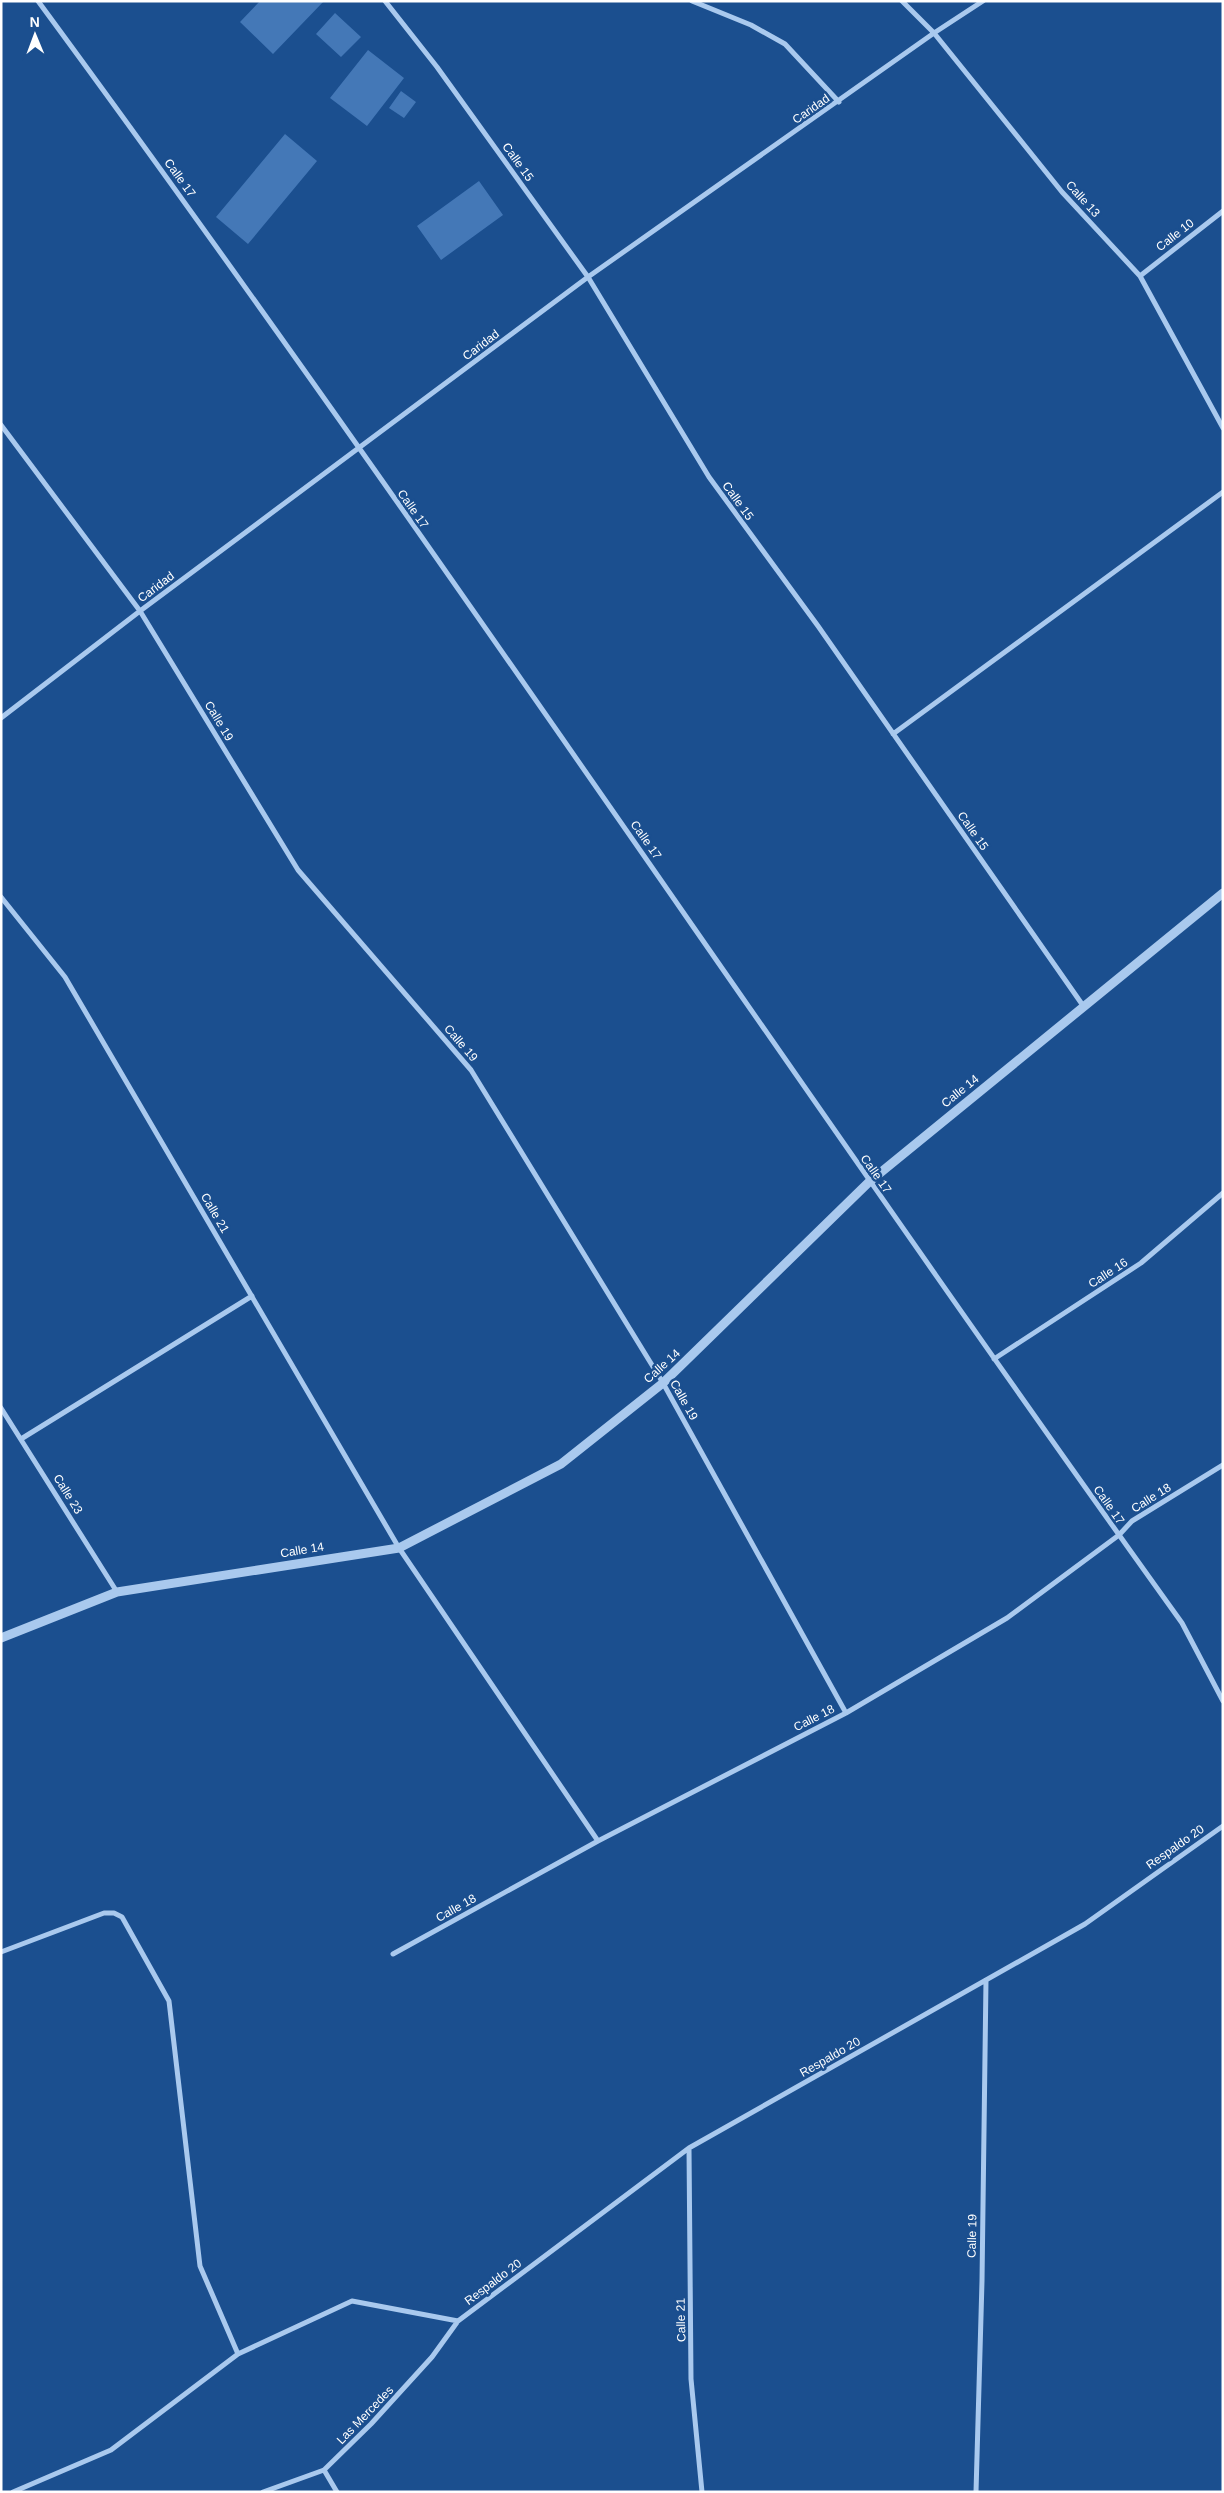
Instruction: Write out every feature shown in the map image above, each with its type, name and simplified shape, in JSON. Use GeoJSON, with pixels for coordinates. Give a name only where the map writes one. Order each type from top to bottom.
{"type":"FeatureCollection","features":[{"type":"Feature","properties":{"kind":"street","name":"Calle 17"},"geometry":{"type":"LineString","coordinates":[[38,1],[175,188],[607,801],[869,1182],[1182,1623],[1223,1701]]}},
{"type":"Feature","properties":{"kind":"street","name":"Calle 15"},"geometry":{"type":"LineString","coordinates":[[385,1],[437,67],[588,277],[708,477],[818,626],[1084,1007]]}},
{"type":"Feature","properties":{"kind":"street"},"geometry":{"type":"LineString","coordinates":[[692,1],[751,25],[785,44],[839,102]]}},
{"type":"Feature","properties":{"kind":"street","name":"Calle 13"},"geometry":{"type":"LineString","coordinates":[[902,1],[934,34],[1062,192],[1140,276],[1223,428]]}},
{"type":"Feature","properties":{"kind":"street","name":"Caridad"},"geometry":{"type":"LineString","coordinates":[[1,718],[140,611],[588,277],[983,1]]}},
{"type":"Feature","properties":{"kind":"street","name":"Calle 10"},"geometry":{"type":"LineString","coordinates":[[1140,276],[1223,211]]}},
{"type":"Feature","properties":{"kind":"street","name":"Calle 19"},"geometry":{"type":"LineString","coordinates":[[1,425],[140,611],[298,870],[471,1070],[663,1383],[846,1713]]}},
{"type":"Feature","properties":{"kind":"street"},"geometry":{"type":"LineString","coordinates":[[893,734],[1223,492]]}},
{"type":"Feature","properties":{"kind":"street","name":"Calle 14"},"geometry":{"type":"LineString","coordinates":[[1,1638],[117,1592],[399,1548],[561,1464],[663,1383],[869,1182],[1223,893]]}},
{"type":"Feature","properties":{"kind":"street","name":"Calle 21"},"geometry":{"type":"LineString","coordinates":[[1,897],[65,977],[399,1548],[598,1841]]}},
{"type":"Feature","properties":{"kind":"street","name":"Calle 16"},"geometry":{"type":"LineString","coordinates":[[994,1360],[1141,1263],[1223,1192]]}},
{"type":"Feature","properties":{"kind":"street"},"geometry":{"type":"LineString","coordinates":[[21,1439],[252,1296]]}},
{"type":"Feature","properties":{"kind":"street","name":"Calle 23"},"geometry":{"type":"LineString","coordinates":[[1,1408],[117,1592]]}},
{"type":"Feature","properties":{"kind":"street","name":"Calle 18"},"geometry":{"type":"LineString","coordinates":[[392,1954],[598,1841],[846,1713],[1007,1618],[1119,1536],[1132,1522],[1223,1465]]}},
{"type":"Feature","properties":{"kind":"street","name":"Respaldo 20"},"geometry":{"type":"LineString","coordinates":[[458,2321],[689,2148],[1084,1924],[1223,1826]]}},
{"type":"Feature","properties":{"kind":"street"},"geometry":{"type":"LineString","coordinates":[[1,1952],[104,1913],[114,1912],[122,1917],[170,2001],[200,2266],[238,2354]]}},
{"type":"Feature","properties":{"kind":"street","name":"Calle 19"},"geometry":{"type":"LineString","coordinates":[[976,2492],[982,2281],[986,1980]]}},
{"type":"Feature","properties":{"kind":"street","name":"Calle 21"},"geometry":{"type":"LineString","coordinates":[[689,2148],[692,2379],[702,2492]]}},
{"type":"Feature","properties":{"kind":"street"},"geometry":{"type":"LineString","coordinates":[[13,2492],[112,2450],[238,2354],[352,2300],[458,2321]]}},
{"type":"Feature","properties":{"kind":"street","name":"Las Mercedes"},"geometry":{"type":"LineString","coordinates":[[263,2492],[324,2470],[371,2424],[432,2358],[458,2321]]}},
{"type":"Feature","properties":{"kind":"street"},"geometry":{"type":"LineString","coordinates":[[324,2470],[337,2492]]}},
{"type":"Feature","properties":{"kind":"building"},"geometry":{"type":"Polygon","coordinates":[[[260,1],[324,1],[273,54],[240,22],[260,1]]]}},
{"type":"Feature","properties":{"kind":"building"},"geometry":{"type":"Polygon","coordinates":[[[335,13],[361,37],[341,57],[316,34],[335,13]]]}},
{"type":"Feature","properties":{"kind":"building"},"geometry":{"type":"Polygon","coordinates":[[[368,50],[404,78],[367,126],[330,98],[368,50]]]}},
{"type":"Feature","properties":{"kind":"building"},"geometry":{"type":"Polygon","coordinates":[[[401,91],[416,102],[404,118],[389,108],[401,91]]]}},
{"type":"Feature","properties":{"kind":"building"},"geometry":{"type":"Polygon","coordinates":[[[285,134],[317,161],[248,244],[216,217],[285,134]]]}},
{"type":"Feature","properties":{"kind":"building"},"geometry":{"type":"Polygon","coordinates":[[[479,181],[503,215],[441,260],[417,226],[479,181]]]}}]}
